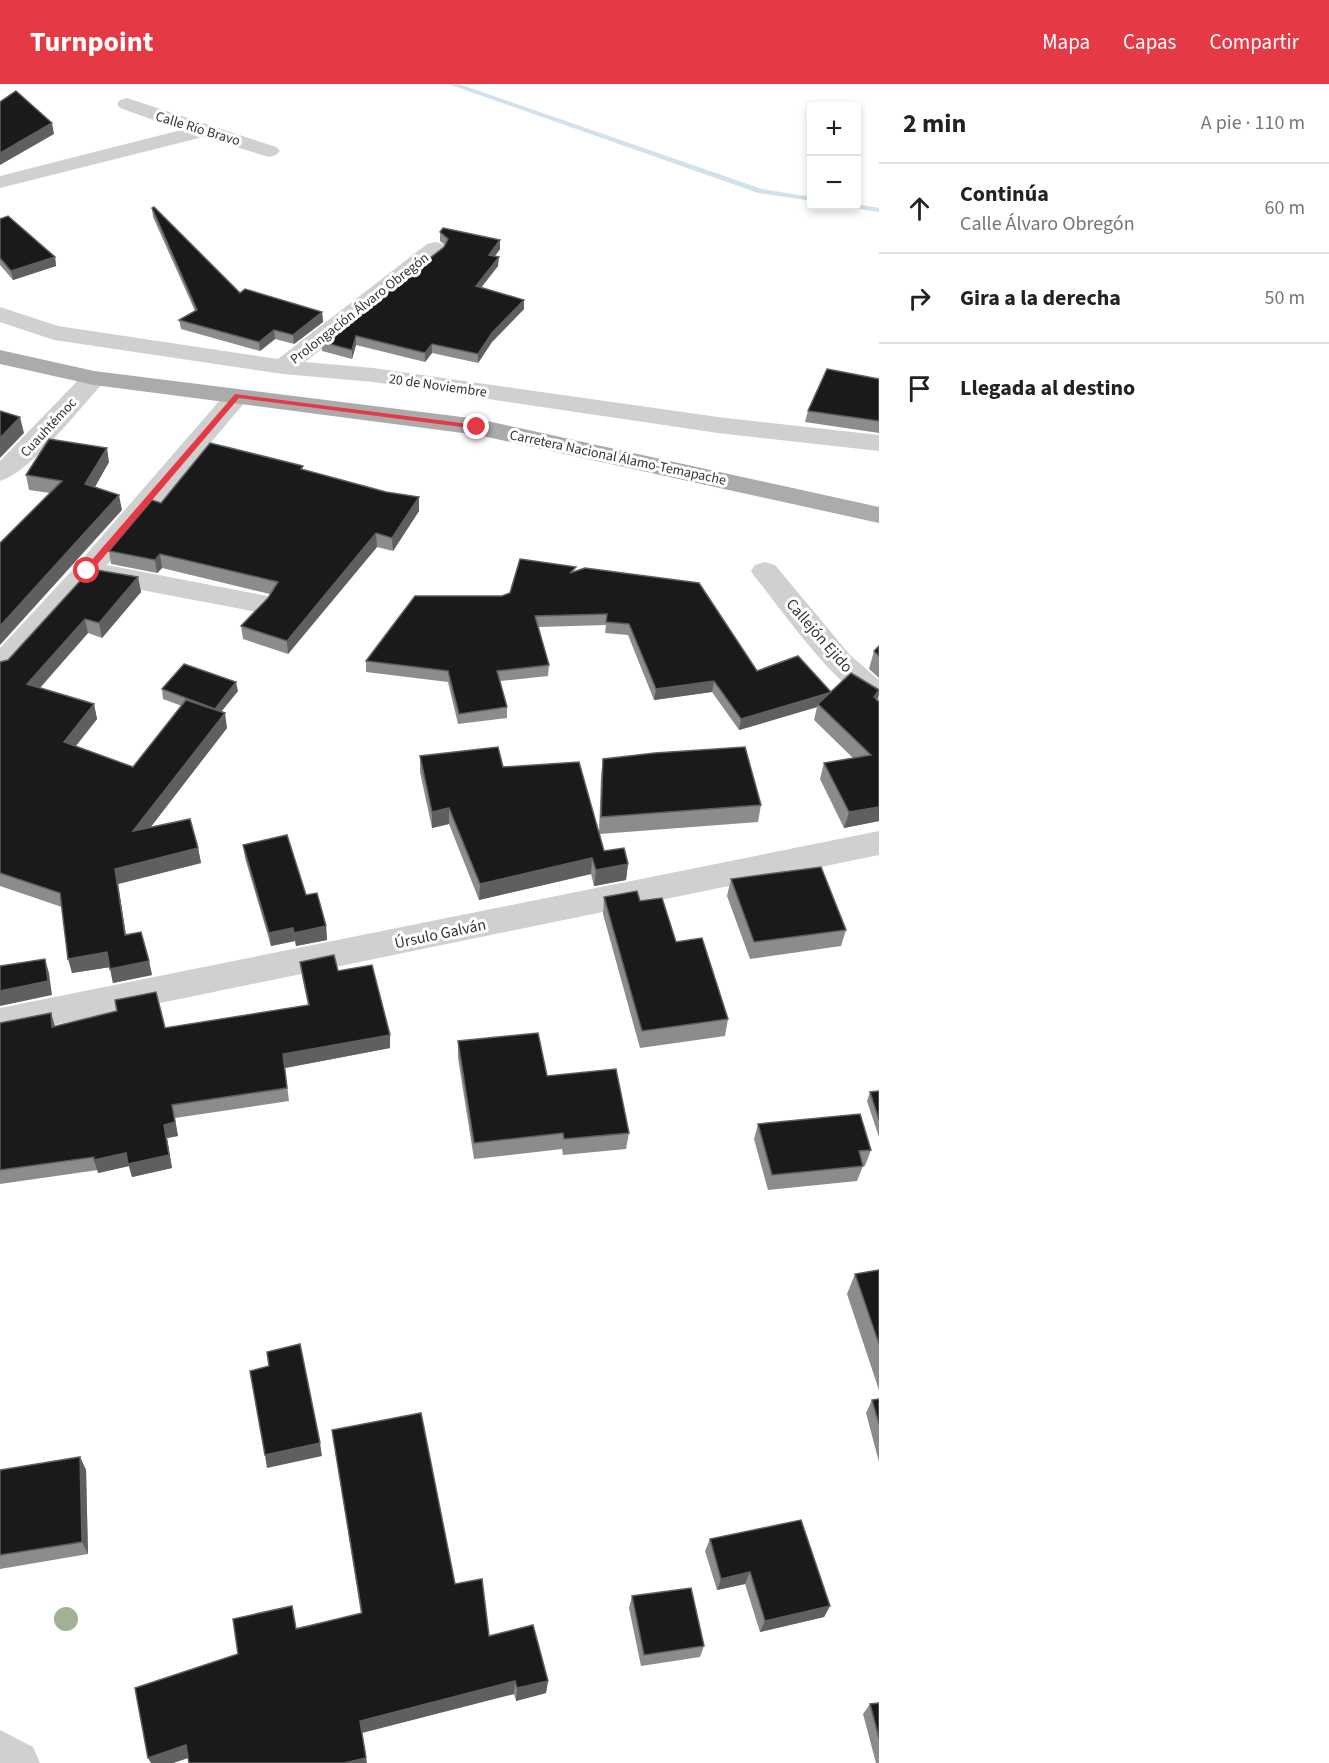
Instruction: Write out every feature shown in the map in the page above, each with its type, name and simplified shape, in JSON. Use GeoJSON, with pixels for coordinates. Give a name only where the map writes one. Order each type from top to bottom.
{"type":"FeatureCollection","features":[{"type":"Feature","properties":{"kind":"main road","name":"Carretera Nacional Álamo-Temapache"},"geometry":{"type":"LineString","coordinates":[[0,357],[94,378],[477,427],[879,515]]}},
{"type":"Feature","properties":{"kind":"street","name":"Calle Río Bravo"},"geometry":{"type":"LineString","coordinates":[[127,104],[163,118],[269,151]]}},
{"type":"Feature","properties":{"kind":"street"},"geometry":{"type":"LineString","coordinates":[[0,182],[207,130]]}},
{"type":"Feature","properties":{"kind":"street","name":"Prolongación Álvaro Obregón"},"geometry":{"type":"LineString","coordinates":[[283,367],[435,249]]}},
{"type":"Feature","properties":{"kind":"street","name":"20 de Noviembre"},"geometry":{"type":"LineString","coordinates":[[0,314],[54,333],[283,367],[373,375],[718,425],[879,443]]}},
{"type":"Feature","properties":{"kind":"street","name":"Cuauhtémoc"},"geometry":{"type":"LineString","coordinates":[[0,473],[16,462],[94,378]]}},
{"type":"Feature","properties":{"kind":"street"},"geometry":{"type":"LineString","coordinates":[[0,666],[87,571],[237,396]]}},
{"type":"Feature","properties":{"kind":"street"},"geometry":{"type":"LineString","coordinates":[[87,571],[257,603]]}},
{"type":"Feature","properties":{"kind":"street","name":"Callejón Ejido"},"geometry":{"type":"LineString","coordinates":[[765,571],[840,662],[879,696]]}},
{"type":"Feature","properties":{"kind":"street","name":"Úrsulo Galván"},"geometry":{"type":"LineString","coordinates":[[0,1022],[879,843]]}},
{"type":"Feature","properties":{"kind":"street"},"geometry":{"type":"LineString","coordinates":[[0,1753],[17,1763]]}},
{"type":"Feature","properties":{"kind":"building"},"geometry":{"type":"Polygon","coordinates":[[[16,91],[52,123],[0,153],[0,102],[16,91]]]}},
{"type":"Feature","properties":{"kind":"building"},"geometry":{"type":"Polygon","coordinates":[[[154,207],[240,293],[245,289],[322,312],[293,335],[274,330],[259,342],[179,320],[197,310],[152,208],[154,207]]]}},
{"type":"Feature","properties":{"kind":"building"},"geometry":{"type":"Polygon","coordinates":[[[8,216],[55,257],[11,271],[0,258],[0,219],[8,216]]]}},
{"type":"Feature","properties":{"kind":"building"},"geometry":{"type":"Polygon","coordinates":[[[443,228],[500,240],[489,255],[499,257],[476,286],[524,300],[492,333],[478,354],[432,344],[425,353],[356,336],[352,350],[322,342],[349,321],[352,322],[366,308],[444,247],[448,239],[440,232],[443,228]]]}},
{"type":"Feature","properties":{"kind":"building"},"geometry":{"type":"Polygon","coordinates":[[[827,369],[879,379],[879,421],[808,411],[827,369]]]}},
{"type":"Feature","properties":{"kind":"building"},"geometry":{"type":"Polygon","coordinates":[[[0,411],[20,417],[0,438],[0,411]]]}},
{"type":"Feature","properties":{"kind":"building"},"geometry":{"type":"Polygon","coordinates":[[[49,439],[107,448],[85,484],[119,495],[0,626],[0,543],[62,481],[26,475],[49,439]]]}},
{"type":"Feature","properties":{"kind":"building"},"geometry":{"type":"Polygon","coordinates":[[[210,443],[303,466],[301,469],[386,492],[419,497],[392,538],[376,533],[287,641],[241,626],[268,598],[278,582],[160,554],[155,560],[109,551],[152,500],[161,503],[210,443]]]}},
{"type":"Feature","properties":{"kind":"building"},"geometry":{"type":"Polygon","coordinates":[[[520,559],[576,567],[570,573],[585,568],[699,583],[757,671],[798,656],[831,692],[741,719],[714,681],[656,689],[629,624],[606,622],[607,614],[535,616],[549,665],[497,671],[507,707],[459,714],[448,671],[366,661],[415,596],[502,596],[510,593],[520,559]]]}},
{"type":"Feature","properties":{"kind":"building"},"geometry":{"type":"Polygon","coordinates":[[[91,569],[138,577],[99,623],[85,619],[27,684],[94,704],[64,742],[133,767],[186,700],[225,713],[133,831],[190,819],[198,848],[115,869],[125,935],[141,932],[149,961],[110,969],[107,952],[68,959],[60,893],[0,873],[0,662],[8,660],[91,569]]]}},
{"type":"Feature","properties":{"kind":"building"},"geometry":{"type":"Polygon","coordinates":[[[879,646],[879,656],[874,651],[879,646]]]}},
{"type":"Feature","properties":{"kind":"building"},"geometry":{"type":"Polygon","coordinates":[[[184,664],[236,682],[215,709],[162,689],[184,664]]]}},
{"type":"Feature","properties":{"kind":"building"},"geometry":{"type":"Polygon","coordinates":[[[851,673],[879,690],[874,697],[879,702],[879,807],[849,812],[824,763],[871,755],[818,704],[851,673]]]}},
{"type":"Feature","properties":{"kind":"building"},"geometry":{"type":"Polygon","coordinates":[[[498,747],[503,767],[579,762],[604,851],[624,848],[628,864],[596,870],[592,858],[480,884],[449,808],[432,812],[420,756],[498,747]]]}},
{"type":"Feature","properties":{"kind":"building"},"geometry":{"type":"Polygon","coordinates":[[[745,747],[761,805],[601,817],[603,759],[745,747]]]}},
{"type":"Feature","properties":{"kind":"building"},"geometry":{"type":"Polygon","coordinates":[[[287,835],[306,895],[317,893],[326,926],[294,933],[293,928],[269,933],[243,845],[287,835]]]}},
{"type":"Feature","properties":{"kind":"building"},"geometry":{"type":"Polygon","coordinates":[[[821,867],[846,930],[754,942],[731,879],[821,867]]]}},
{"type":"Feature","properties":{"kind":"building"},"geometry":{"type":"Polygon","coordinates":[[[637,891],[640,901],[662,898],[676,942],[702,938],[728,1019],[642,1031],[604,897],[637,891]]]}},
{"type":"Feature","properties":{"kind":"building"},"geometry":{"type":"Polygon","coordinates":[[[334,955],[338,971],[372,965],[390,1035],[283,1054],[287,1088],[172,1105],[175,1122],[164,1125],[169,1155],[128,1164],[126,1153],[94,1160],[94,1157],[0,1170],[0,1023],[51,1013],[52,1027],[117,1011],[115,1000],[156,992],[165,1028],[309,1005],[300,962],[334,955]]]}},
{"type":"Feature","properties":{"kind":"building"},"geometry":{"type":"Polygon","coordinates":[[[45,959],[48,981],[0,991],[0,966],[45,959]]]}},
{"type":"Feature","properties":{"kind":"building"},"geometry":{"type":"Polygon","coordinates":[[[538,1033],[547,1076],[616,1069],[629,1133],[564,1139],[563,1133],[474,1143],[458,1041],[538,1033]]]}},
{"type":"Feature","properties":{"kind":"building"},"geometry":{"type":"Polygon","coordinates":[[[879,1091],[879,1120],[870,1092],[879,1091]]]}},
{"type":"Feature","properties":{"kind":"building"},"geometry":{"type":"Polygon","coordinates":[[[860,1114],[871,1150],[859,1151],[863,1166],[772,1175],[758,1124],[860,1114]]]}},
{"type":"Feature","properties":{"kind":"building"},"geometry":{"type":"Polygon","coordinates":[[[879,1270],[879,1344],[855,1274],[879,1270]]]}},
{"type":"Feature","properties":{"kind":"building"},"geometry":{"type":"Polygon","coordinates":[[[300,1344],[320,1443],[265,1455],[250,1371],[269,1366],[267,1352],[300,1344]]]}},
{"type":"Feature","properties":{"kind":"building"},"geometry":{"type":"Polygon","coordinates":[[[879,1399],[879,1424],[872,1400],[879,1399]]]}},
{"type":"Feature","properties":{"kind":"building"},"geometry":{"type":"Polygon","coordinates":[[[421,1413],[455,1584],[482,1579],[489,1636],[533,1625],[548,1681],[517,1688],[515,1681],[360,1721],[366,1758],[344,1763],[189,1763],[186,1745],[148,1758],[135,1688],[238,1654],[233,1619],[292,1606],[296,1629],[362,1613],[332,1430],[421,1413]]]}},
{"type":"Feature","properties":{"kind":"building"},"geometry":{"type":"Polygon","coordinates":[[[80,1457],[82,1542],[0,1555],[0,1470],[80,1457]]]}},
{"type":"Feature","properties":{"kind":"building"},"geometry":{"type":"Polygon","coordinates":[[[801,1520],[830,1606],[765,1621],[750,1572],[721,1579],[710,1539],[801,1520]]]}},
{"type":"Feature","properties":{"kind":"building"},"geometry":{"type":"Polygon","coordinates":[[[691,1588],[704,1646],[644,1655],[632,1596],[691,1588]]]}},
{"type":"Feature","properties":{"kind":"building"},"geometry":{"type":"Polygon","coordinates":[[[879,1703],[879,1738],[870,1704],[879,1703]]]}},
{"type":"Feature","properties":{"kind":"waterway"},"geometry":{"type":"LineString","coordinates":[[452,84],[761,191],[807,198]]}},
{"type":"Feature","properties":{"kind":"waterway"},"geometry":{"type":"LineString","coordinates":[[861,207],[879,210]]}},
{"type":"Feature","properties":{"kind":"route"},"geometry":{"type":"LineString","coordinates":[[87,571],[237,396],[477,427]]}}]}
